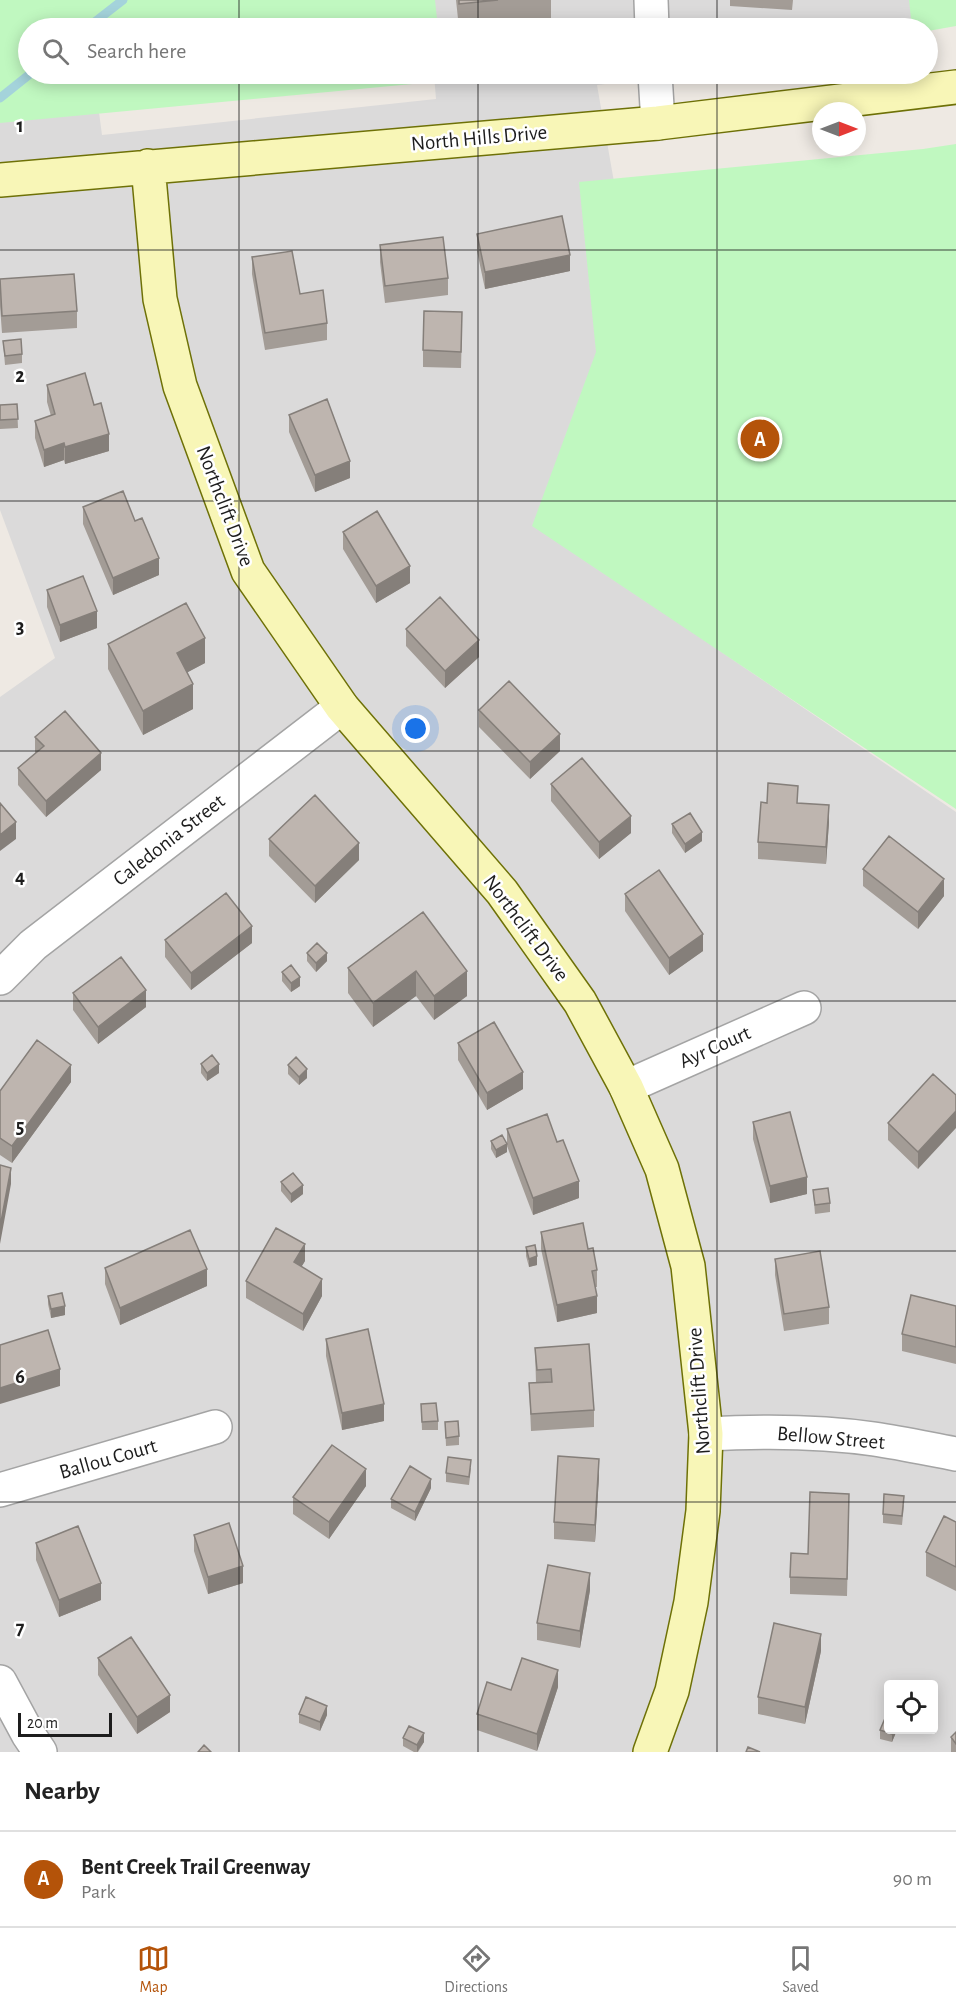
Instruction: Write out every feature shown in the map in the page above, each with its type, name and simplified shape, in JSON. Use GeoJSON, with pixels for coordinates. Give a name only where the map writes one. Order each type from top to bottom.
{"type":"FeatureCollection","features":[{"type":"Feature","properties":{"kind":"street"},"geometry":{"type":"LineString","coordinates":[[651,0],[652,18]]}},
{"type":"Feature","properties":{"kind":"street"},"geometry":{"type":"LineString","coordinates":[[656,84],[658,123]]}},
{"type":"Feature","properties":{"kind":"street","name":"North Hills Drive"},"geometry":{"type":"LineString","coordinates":[[0,180],[658,123],[956,87]]}},
{"type":"Feature","properties":{"kind":"street","name":"Northclift Drive"},"geometry":{"type":"LineString","coordinates":[[148,166],[160,298],[180,386],[248,571],[342,707],[502,892],[580,1002],[626,1087],[662,1169],[688,1266],[706,1434],[703,1511],[691,1602],[672,1691],[650,1752]]}},
{"type":"Feature","properties":{"kind":"street","name":"Caledonia Street"},"geometry":{"type":"LineString","coordinates":[[0,978],[33,945],[342,707]]}},
{"type":"Feature","properties":{"kind":"street","name":"Ayr Court"},"geometry":{"type":"LineString","coordinates":[[626,1087],[804,1008]]}},
{"type":"Feature","properties":{"kind":"street","name":"Ballou Court"},"geometry":{"type":"LineString","coordinates":[[0,1490],[216,1427]]}},
{"type":"Feature","properties":{"kind":"street","name":"Bellow Street"},"geometry":{"type":"LineString","coordinates":[[706,1434],[796,1433],[873,1439],[956,1454]]}},
{"type":"Feature","properties":{"kind":"street"},"geometry":{"type":"LineString","coordinates":[[0,1682],[40,1752]]}},
{"type":"Feature","properties":{"kind":"shaded area"},"geometry":{"type":"Polygon","coordinates":[[[0,0],[18,18],[18,84],[95,84],[102,135],[436,99],[435,84],[605,84],[597,85],[614,182],[600,569],[956,812],[956,1752],[0,1752],[0,697],[55,658],[0,510],[0,0]]]}},
{"type":"Feature","properties":{"kind":"shaded area"},"geometry":{"type":"Polygon","coordinates":[[[425,0],[924,0],[919,18],[428,18],[425,0]]]}},
{"type":"Feature","properties":{"kind":"green space"},"geometry":{"type":"Polygon","coordinates":[[[0,0],[435,0],[437,18],[18,18],[18,84],[412,84],[0,123],[0,0]]]}},
{"type":"Feature","properties":{"kind":"green space"},"geometry":{"type":"Polygon","coordinates":[[[909,0],[956,0],[956,26],[938,29],[938,18],[911,18],[909,0]]]}},
{"type":"Feature","properties":{"kind":"green space"},"geometry":{"type":"Polygon","coordinates":[[[956,144],[956,809],[532,526],[596,352],[579,182],[956,144]]]}},
{"type":"Feature","properties":{"kind":"building"},"geometry":{"type":"Polygon","coordinates":[[[459,0],[498,0],[459,4],[459,0]]]}},
{"type":"Feature","properties":{"kind":"building"},"geometry":{"type":"Polygon","coordinates":[[[562,216],[570,255],[485,272],[477,234],[562,216]]]}},
{"type":"Feature","properties":{"kind":"building"},"geometry":{"type":"Polygon","coordinates":[[[443,237],[448,278],[385,286],[380,245],[443,237]]]}},
{"type":"Feature","properties":{"kind":"building"},"geometry":{"type":"Polygon","coordinates":[[[292,251],[300,294],[323,290],[327,323],[265,333],[252,257],[292,251]]]}},
{"type":"Feature","properties":{"kind":"building"},"geometry":{"type":"Polygon","coordinates":[[[74,274],[77,311],[2,316],[0,279],[74,274]]]}},
{"type":"Feature","properties":{"kind":"building"},"geometry":{"type":"Polygon","coordinates":[[[424,311],[462,312],[461,352],[423,350],[424,311]]]}},
{"type":"Feature","properties":{"kind":"building"},"geometry":{"type":"Polygon","coordinates":[[[21,339],[22,354],[5,356],[3,341],[21,339]]]}},
{"type":"Feature","properties":{"kind":"building"},"geometry":{"type":"Polygon","coordinates":[[[85,373],[94,405],[101,403],[109,434],[65,447],[64,443],[44,450],[35,421],[55,414],[47,385],[85,373]]]}},
{"type":"Feature","properties":{"kind":"building"},"geometry":{"type":"Polygon","coordinates":[[[327,399],[350,461],[315,475],[289,415],[327,399]]]}},
{"type":"Feature","properties":{"kind":"building"},"geometry":{"type":"Polygon","coordinates":[[[17,404],[18,419],[0,420],[0,405],[17,404]]]}},
{"type":"Feature","properties":{"kind":"building"},"geometry":{"type":"Polygon","coordinates":[[[123,491],[135,521],[142,518],[159,558],[113,578],[83,507],[123,491]]]}},
{"type":"Feature","properties":{"kind":"building"},"geometry":{"type":"Polygon","coordinates":[[[377,511],[410,566],[376,586],[343,532],[377,511]]]}},
{"type":"Feature","properties":{"kind":"building"},"geometry":{"type":"Polygon","coordinates":[[[83,576],[97,611],[60,625],[47,590],[83,576]]]}},
{"type":"Feature","properties":{"kind":"building"},"geometry":{"type":"Polygon","coordinates":[[[440,597],[479,640],[445,671],[406,629],[440,597]]]}},
{"type":"Feature","properties":{"kind":"building"},"geometry":{"type":"Polygon","coordinates":[[[186,603],[205,638],[177,653],[193,684],[143,711],[108,644],[186,603]]]}},
{"type":"Feature","properties":{"kind":"building"},"geometry":{"type":"Polygon","coordinates":[[[509,681],[560,734],[530,762],[479,710],[509,681]]]}},
{"type":"Feature","properties":{"kind":"building"},"geometry":{"type":"Polygon","coordinates":[[[65,711],[101,753],[46,801],[18,768],[44,746],[35,737],[65,711]]]}},
{"type":"Feature","properties":{"kind":"building"},"geometry":{"type":"Polygon","coordinates":[[[582,758],[631,816],[599,842],[551,784],[582,758]]]}},
{"type":"Feature","properties":{"kind":"building"},"geometry":{"type":"Polygon","coordinates":[[[768,783],[798,786],[797,803],[829,805],[826,847],[758,842],[761,802],[767,803],[768,783]]]}},
{"type":"Feature","properties":{"kind":"building"},"geometry":{"type":"Polygon","coordinates":[[[315,795],[359,843],[315,886],[269,839],[315,795]]]}},
{"type":"Feature","properties":{"kind":"building"},"geometry":{"type":"Polygon","coordinates":[[[0,803],[16,822],[0,835],[0,803]]]}},
{"type":"Feature","properties":{"kind":"building"},"geometry":{"type":"Polygon","coordinates":[[[690,813],[702,832],[685,844],[672,824],[690,813]]]}},
{"type":"Feature","properties":{"kind":"building"},"geometry":{"type":"Polygon","coordinates":[[[889,836],[944,879],[918,912],[863,869],[889,836]]]}},
{"type":"Feature","properties":{"kind":"building"},"geometry":{"type":"Polygon","coordinates":[[[659,870],[703,934],[669,958],[625,894],[659,870]]]}},
{"type":"Feature","properties":{"kind":"building"},"geometry":{"type":"Polygon","coordinates":[[[226,893],[252,926],[191,973],[165,940],[226,893]]]}},
{"type":"Feature","properties":{"kind":"building"},"geometry":{"type":"Polygon","coordinates":[[[423,912],[467,971],[434,996],[416,971],[373,1003],[348,968],[423,912]]]}},
{"type":"Feature","properties":{"kind":"building"},"geometry":{"type":"Polygon","coordinates":[[[317,943],[327,953],[316,963],[307,953],[317,943]]]}},
{"type":"Feature","properties":{"kind":"building"},"geometry":{"type":"Polygon","coordinates":[[[121,957],[146,990],[98,1027],[73,993],[121,957]]]}},
{"type":"Feature","properties":{"kind":"building"},"geometry":{"type":"Polygon","coordinates":[[[291,965],[300,977],[291,983],[282,972],[291,965]]]}},
{"type":"Feature","properties":{"kind":"building"},"geometry":{"type":"Polygon","coordinates":[[[494,1022],[523,1072],[487,1093],[458,1043],[494,1022]]]}},
{"type":"Feature","properties":{"kind":"building"},"geometry":{"type":"Polygon","coordinates":[[[37,1040],[71,1065],[12,1146],[0,1138],[0,1091],[37,1040]]]}},
{"type":"Feature","properties":{"kind":"building"},"geometry":{"type":"Polygon","coordinates":[[[212,1055],[219,1064],[207,1073],[201,1064],[212,1055]]]}},
{"type":"Feature","properties":{"kind":"building"},"geometry":{"type":"Polygon","coordinates":[[[296,1057],[307,1069],[299,1077],[288,1065],[296,1057]]]}},
{"type":"Feature","properties":{"kind":"building"},"geometry":{"type":"Polygon","coordinates":[[[933,1074],[956,1095],[956,1111],[918,1152],[888,1123],[933,1074]]]}},
{"type":"Feature","properties":{"kind":"building"},"geometry":{"type":"Polygon","coordinates":[[[790,1112],[807,1177],[770,1186],[753,1122],[790,1112]]]}},
{"type":"Feature","properties":{"kind":"building"},"geometry":{"type":"Polygon","coordinates":[[[547,1114],[557,1142],[563,1140],[579,1181],[533,1198],[507,1129],[547,1114]]]}},
{"type":"Feature","properties":{"kind":"building"},"geometry":{"type":"Polygon","coordinates":[[[502,1135],[507,1144],[496,1150],[491,1141],[502,1135]]]}},
{"type":"Feature","properties":{"kind":"building"},"geometry":{"type":"Polygon","coordinates":[[[0,1165],[11,1168],[0,1227],[0,1165]]]}},
{"type":"Feature","properties":{"kind":"building"},"geometry":{"type":"Polygon","coordinates":[[[293,1173],[303,1185],[291,1194],[281,1182],[293,1173]]]}},
{"type":"Feature","properties":{"kind":"building"},"geometry":{"type":"Polygon","coordinates":[[[828,1188],[830,1203],[815,1205],[813,1190],[828,1188]]]}},
{"type":"Feature","properties":{"kind":"building"},"geometry":{"type":"Polygon","coordinates":[[[583,1223],[588,1249],[593,1248],[597,1270],[592,1271],[597,1296],[557,1305],[541,1232],[583,1223]]]}},
{"type":"Feature","properties":{"kind":"building"},"geometry":{"type":"Polygon","coordinates":[[[276,1228],[305,1244],[294,1262],[322,1279],[303,1314],[246,1281],[276,1228]]]}},
{"type":"Feature","properties":{"kind":"building"},"geometry":{"type":"Polygon","coordinates":[[[190,1230],[207,1269],[120,1308],[105,1268],[190,1230]]]}},
{"type":"Feature","properties":{"kind":"building"},"geometry":{"type":"Polygon","coordinates":[[[535,1245],[537,1256],[529,1259],[526,1247],[535,1245]]]}},
{"type":"Feature","properties":{"kind":"building"},"geometry":{"type":"Polygon","coordinates":[[[820,1251],[829,1307],[784,1314],[775,1259],[820,1251]]]}},
{"type":"Feature","properties":{"kind":"building"},"geometry":{"type":"Polygon","coordinates":[[[62,1293],[65,1306],[51,1309],[48,1296],[62,1293]]]}},
{"type":"Feature","properties":{"kind":"building"},"geometry":{"type":"Polygon","coordinates":[[[911,1295],[956,1306],[956,1347],[902,1334],[911,1295]]]}},
{"type":"Feature","properties":{"kind":"building"},"geometry":{"type":"Polygon","coordinates":[[[368,1329],[384,1404],[342,1413],[326,1339],[368,1329]]]}},
{"type":"Feature","properties":{"kind":"building"},"geometry":{"type":"Polygon","coordinates":[[[48,1330],[60,1369],[0,1388],[0,1345],[48,1330]]]}},
{"type":"Feature","properties":{"kind":"building"},"geometry":{"type":"Polygon","coordinates":[[[589,1344],[594,1410],[531,1414],[529,1383],[552,1382],[551,1369],[537,1370],[535,1348],[589,1344]]]}},
{"type":"Feature","properties":{"kind":"building"},"geometry":{"type":"Polygon","coordinates":[[[436,1403],[438,1421],[422,1422],[421,1404],[436,1403]]]}},
{"type":"Feature","properties":{"kind":"building"},"geometry":{"type":"Polygon","coordinates":[[[458,1421],[459,1436],[446,1438],[445,1422],[458,1421]]]}},
{"type":"Feature","properties":{"kind":"building"},"geometry":{"type":"Polygon","coordinates":[[[332,1445],[366,1469],[329,1522],[293,1497],[332,1445]]]}},
{"type":"Feature","properties":{"kind":"building"},"geometry":{"type":"Polygon","coordinates":[[[558,1456],[599,1459],[595,1525],[554,1522],[558,1456]]]}},
{"type":"Feature","properties":{"kind":"building"},"geometry":{"type":"Polygon","coordinates":[[[448,1457],[471,1460],[469,1477],[446,1473],[448,1457]]]}},
{"type":"Feature","properties":{"kind":"building"},"geometry":{"type":"Polygon","coordinates":[[[410,1466],[431,1479],[415,1512],[391,1499],[410,1466]]]}},
{"type":"Feature","properties":{"kind":"building"},"geometry":{"type":"Polygon","coordinates":[[[810,1492],[849,1494],[847,1579],[790,1577],[791,1553],[808,1554],[810,1492]]]}},
{"type":"Feature","properties":{"kind":"building"},"geometry":{"type":"Polygon","coordinates":[[[884,1494],[904,1496],[902,1516],[883,1514],[884,1494]]]}},
{"type":"Feature","properties":{"kind":"building"},"geometry":{"type":"Polygon","coordinates":[[[944,1516],[956,1522],[956,1567],[926,1552],[944,1516]]]}},
{"type":"Feature","properties":{"kind":"building"},"geometry":{"type":"Polygon","coordinates":[[[229,1523],[243,1566],[208,1577],[194,1535],[229,1523]]]}},
{"type":"Feature","properties":{"kind":"building"},"geometry":{"type":"Polygon","coordinates":[[[78,1526],[101,1583],[59,1600],[36,1543],[78,1526]]]}},
{"type":"Feature","properties":{"kind":"building"},"geometry":{"type":"Polygon","coordinates":[[[548,1565],[590,1573],[580,1631],[537,1623],[548,1565]]]}},
{"type":"Feature","properties":{"kind":"building"},"geometry":{"type":"Polygon","coordinates":[[[774,1623],[821,1634],[805,1707],[758,1697],[774,1623]]]}},
{"type":"Feature","properties":{"kind":"building"},"geometry":{"type":"Polygon","coordinates":[[[131,1637],[170,1695],[137,1717],[98,1658],[131,1637]]]}},
{"type":"Feature","properties":{"kind":"building"},"geometry":{"type":"Polygon","coordinates":[[[522,1658],[558,1670],[537,1734],[477,1714],[487,1682],[511,1690],[522,1658]]]}},
{"type":"Feature","properties":{"kind":"building"},"geometry":{"type":"Polygon","coordinates":[[[306,1697],[327,1706],[320,1722],[299,1714],[306,1697]]]}},
{"type":"Feature","properties":{"kind":"building"},"geometry":{"type":"Polygon","coordinates":[[[409,1726],[424,1733],[417,1745],[403,1738],[409,1726]]]}},
{"type":"Feature","properties":{"kind":"building"},"geometry":{"type":"Polygon","coordinates":[[[956,1732],[956,1744],[951,1737],[956,1732]]]}},
{"type":"Feature","properties":{"kind":"building"},"geometry":{"type":"Polygon","coordinates":[[[204,1745],[211,1752],[198,1752],[204,1745]]]}},
{"type":"Feature","properties":{"kind":"building"},"geometry":{"type":"Polygon","coordinates":[[[748,1747],[760,1752],[746,1752],[748,1747]]]}},
{"type":"Feature","properties":{"kind":"waterway"},"geometry":{"type":"LineString","coordinates":[[100,18],[123,0]]}},
{"type":"Feature","properties":{"kind":"waterway"},"geometry":{"type":"LineString","coordinates":[[0,98],[18,84]]}},
{"type":"Feature","properties":{"kind":"place","name":"Bent Creek Trail Greenway"},"geometry":{"type":"Point","coordinates":[760,439]}}]}
